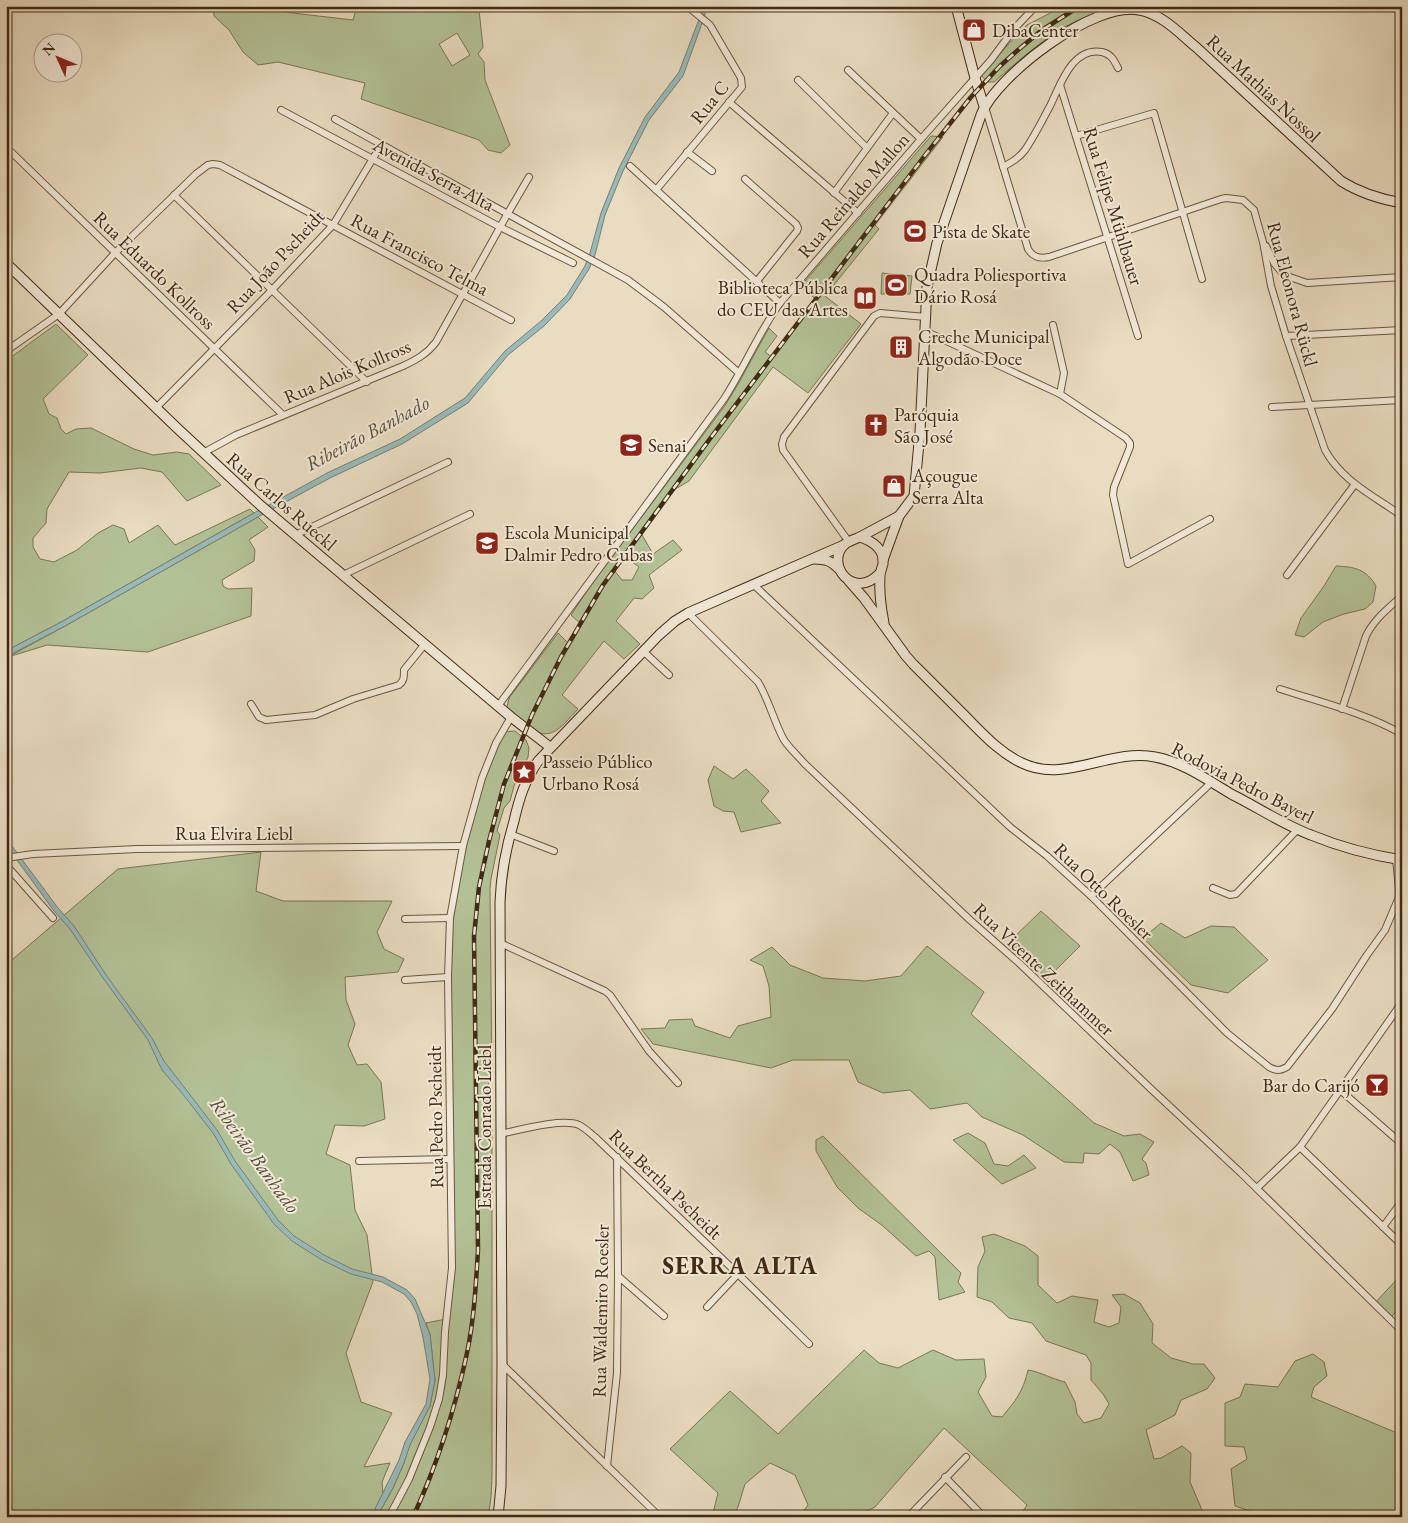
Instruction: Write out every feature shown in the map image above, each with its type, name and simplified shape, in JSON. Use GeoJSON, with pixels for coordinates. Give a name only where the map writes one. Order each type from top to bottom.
{"type":"FeatureCollection","features":[{"type":"Feature","properties":{"kind":"main road"},"geometry":{"type":"LineString","coordinates":[[809,560],[822,559],[830,561],[839,569],[843,576],[857,584],[874,580],[880,573],[898,516],[914,496],[927,287],[937,243],[984,106],[956,6]]}},
{"type":"Feature","properties":{"kind":"main road","name":"Rua Mathias Nossol"},"geometry":{"type":"LineString","coordinates":[[984,106],[1018,70],[1040,50],[1061,35],[1104,15],[1138,9],[1159,17],[1176,30],[1340,181],[1378,199],[1402,203]]}},
{"type":"Feature","properties":{"kind":"main road","name":"Rua Carlos Rueckl"},"geometry":{"type":"LineString","coordinates":[[6,263],[203,453],[272,516],[550,748]]}},
{"type":"Feature","properties":{"kind":"main road"},"geometry":{"type":"LineString","coordinates":[[839,569],[838,556],[847,543],[860,538],[898,516]]}},
{"type":"Feature","properties":{"kind":"main road"},"geometry":{"type":"LineString","coordinates":[[860,538],[874,543],[883,560]]}},
{"type":"Feature","properties":{"kind":"main road","name":"Estrada Conrado Liebl"},"geometry":{"type":"LineString","coordinates":[[498,1517],[501,1486],[502,1364],[500,883],[520,797],[528,777],[539,760],[670,624],[688,613],[847,543]]}},
{"type":"Feature","properties":{"kind":"main road","name":"Rodovia Pedro Bayerl"},"geometry":{"type":"LineString","coordinates":[[880,573],[882,612],[886,628]]}},
{"type":"Feature","properties":{"kind":"main road","name":"Rodovia Pedro Bayerl"},"geometry":{"type":"LineString","coordinates":[[848,580],[864,598],[906,656],[985,736],[1002,751],[1021,763],[1036,768],[1057,770],[1119,756],[1150,756],[1177,764],[1298,829],[1351,850],[1399,859]]}},
{"type":"Feature","properties":{"kind":"street","name":"Rua C"},"geometry":{"type":"LineString","coordinates":[[656,190],[742,87],[741,78],[712,29],[706,21],[687,6]]}},
{"type":"Feature","properties":{"kind":"street","name":"Rua Reinaldo Mallon"},"geometry":{"type":"LineString","coordinates":[[498,706],[706,423],[739,373],[780,303],[991,60],[1014,29],[1035,7]]}},
{"type":"Feature","properties":{"kind":"street"},"geometry":{"type":"LineString","coordinates":[[1004,167],[1013,162],[1022,153],[1073,64],[1086,53],[1099,52],[1105,53],[1113,59],[1118,68]]}},
{"type":"Feature","properties":{"kind":"street"},"geometry":{"type":"LineString","coordinates":[[848,70],[921,139]]}},
{"type":"Feature","properties":{"kind":"street"},"geometry":{"type":"LineString","coordinates":[[798,80],[867,148]]}},
{"type":"Feature","properties":{"kind":"street","name":"Rua Felipe Mühlbauer"},"geometry":{"type":"LineString","coordinates":[[1060,85],[1138,336]]}},
{"type":"Feature","properties":{"kind":"street"},"geometry":{"type":"LineString","coordinates":[[729,102],[858,213]]}},
{"type":"Feature","properties":{"kind":"street"},"geometry":{"type":"LineString","coordinates":[[984,106],[1028,249],[1036,257],[1049,257],[1182,212]]}},
{"type":"Feature","properties":{"kind":"street","name":"Avenida Serra Alta"},"geometry":{"type":"LineString","coordinates":[[281,110],[573,263]]}},
{"type":"Feature","properties":{"kind":"street"},"geometry":{"type":"LineString","coordinates":[[834,193],[893,113]]}},
{"type":"Feature","properties":{"kind":"street"},"geometry":{"type":"LineString","coordinates":[[1076,136],[1154,113],[1202,280]]}},
{"type":"Feature","properties":{"kind":"street","name":"Avenida Serra Alta"},"geometry":{"type":"LineString","coordinates":[[335,119],[582,253],[597,264],[628,280],[650,295],[739,373]]}},
{"type":"Feature","properties":{"kind":"street","name":"Rua João Pscheidt"},"geometry":{"type":"LineString","coordinates":[[156,408],[333,225],[381,145]]}},
{"type":"Feature","properties":{"kind":"street","name":"Rua Eduardo Kollross"},"geometry":{"type":"LineString","coordinates":[[6,147],[283,415]]}},
{"type":"Feature","properties":{"kind":"street"},"geometry":{"type":"LineString","coordinates":[[687,152],[712,171]]}},
{"type":"Feature","properties":{"kind":"street","name":"Rua Francisco Telma"},"geometry":{"type":"LineString","coordinates":[[174,195],[202,168],[213,164],[220,165],[511,320]]}},
{"type":"Feature","properties":{"kind":"street"},"geometry":{"type":"LineString","coordinates":[[630,166],[780,303]]}},
{"type":"Feature","properties":{"kind":"street","name":"Rua Alois Kollross"},"geometry":{"type":"LineString","coordinates":[[203,453],[227,439],[367,382],[412,362],[430,351],[529,177]]}},
{"type":"Feature","properties":{"kind":"street"},"geometry":{"type":"LineString","coordinates":[[745,179],[796,224],[798,228],[757,281]]}},
{"type":"Feature","properties":{"kind":"street"},"geometry":{"type":"LineString","coordinates":[[6,351],[59,314],[116,252],[174,195],[367,382]]}},
{"type":"Feature","properties":{"kind":"street","name":"Rua Eleonora Rückl"},"geometry":{"type":"LineString","coordinates":[[1182,212],[1221,198],[1243,200],[1254,210],[1260,229],[1269,281],[1309,405],[1321,440],[1330,459],[1355,484],[1402,516]]}},
{"type":"Feature","properties":{"kind":"street"},"geometry":{"type":"LineString","coordinates":[[1260,229],[1278,270],[1292,279],[1307,283],[1402,277]]}},
{"type":"Feature","properties":{"kind":"street"},"geometry":{"type":"LineString","coordinates":[[847,543],[783,450],[784,437],[874,316],[880,313],[926,317]]}},
{"type":"Feature","properties":{"kind":"street"},"geometry":{"type":"LineString","coordinates":[[1053,325],[1064,374],[1060,394]]}},
{"type":"Feature","properties":{"kind":"street"},"geometry":{"type":"LineString","coordinates":[[1286,336],[1402,330]]}},
{"type":"Feature","properties":{"kind":"street"},"geometry":{"type":"LineString","coordinates":[[925,331],[1060,394],[1126,438],[1130,443],[1130,447],[1114,487],[1113,495],[1128,564],[1210,519]]}},
{"type":"Feature","properties":{"kind":"street"},"geometry":{"type":"LineString","coordinates":[[1272,407],[1402,400]]}},
{"type":"Feature","properties":{"kind":"street"},"geometry":{"type":"LineString","coordinates":[[295,535],[448,462]]}},
{"type":"Feature","properties":{"kind":"street"},"geometry":{"type":"LineString","coordinates":[[1287,575],[1355,484]]}},
{"type":"Feature","properties":{"kind":"street"},"geometry":{"type":"LineString","coordinates":[[343,575],[470,514]]}},
{"type":"Feature","properties":{"kind":"street","name":"Rua Otto Roesler"},"geometry":{"type":"LineString","coordinates":[[753,584],[1010,828],[1047,856],[1091,896],[1227,1033],[1269,1067],[1276,1070],[1287,1067],[1332,1009],[1385,930],[1399,896]]}},
{"type":"Feature","properties":{"kind":"street"},"geometry":{"type":"LineString","coordinates":[[1342,709],[1370,628],[1375,620],[1402,596]]}},
{"type":"Feature","properties":{"kind":"street","name":"Rua Vicente Zeithammer"},"geometry":{"type":"LineString","coordinates":[[688,613],[758,682],[765,694],[783,738],[793,752],[970,920],[1019,963],[1155,1093],[1187,1121],[1402,1331]]}},
{"type":"Feature","properties":{"kind":"street"},"geometry":{"type":"LineString","coordinates":[[251,704],[260,717],[266,720],[315,715],[353,699],[399,685],[404,677],[404,670],[425,644]]}},
{"type":"Feature","properties":{"kind":"street"},"geometry":{"type":"LineString","coordinates":[[643,651],[669,675]]}},
{"type":"Feature","properties":{"kind":"street"},"geometry":{"type":"LineString","coordinates":[[1280,689],[1342,709],[1388,726],[1402,734]]}},
{"type":"Feature","properties":{"kind":"street","name":"Rua Pedro Pscheidt"},"geometry":{"type":"LineString","coordinates":[[389,1517],[419,1454],[439,1398],[443,1375],[445,1332],[452,1268],[448,978],[450,918],[463,846],[482,778],[496,743],[511,717]]}},
{"type":"Feature","properties":{"kind":"street"},"geometry":{"type":"LineString","coordinates":[[1091,896],[1212,782]]}},
{"type":"Feature","properties":{"kind":"street"},"geometry":{"type":"LineString","coordinates":[[1213,888],[1230,896],[1236,894],[1298,829]]}},
{"type":"Feature","properties":{"kind":"street"},"geometry":{"type":"LineString","coordinates":[[510,834],[554,851]]}},
{"type":"Feature","properties":{"kind":"street","name":"Rua Elvira Liebl"},"geometry":{"type":"LineString","coordinates":[[9,857],[137,849],[463,846]]}},
{"type":"Feature","properties":{"kind":"street"},"geometry":{"type":"LineString","coordinates":[[1399,859],[1399,896],[1402,918]]}},
{"type":"Feature","properties":{"kind":"street"},"geometry":{"type":"LineString","coordinates":[[6,865],[53,918]]}},
{"type":"Feature","properties":{"kind":"street"},"geometry":{"type":"LineString","coordinates":[[405,919],[450,918]]}},
{"type":"Feature","properties":{"kind":"street"},"geometry":{"type":"LineString","coordinates":[[500,943],[605,991],[610,995],[648,1051],[678,1083]]}},
{"type":"Feature","properties":{"kind":"street"},"geometry":{"type":"LineString","coordinates":[[405,980],[448,978]]}},
{"type":"Feature","properties":{"kind":"street"},"geometry":{"type":"LineString","coordinates":[[1257,1188],[1300,1147],[1340,1089],[1400,1009],[1402,998]]}},
{"type":"Feature","properties":{"kind":"street"},"geometry":{"type":"LineString","coordinates":[[1340,1089],[1402,1144]]}},
{"type":"Feature","properties":{"kind":"street","name":"Rua Bertha Pscheidt"},"geometry":{"type":"LineString","coordinates":[[500,1134],[556,1123],[572,1123],[584,1128],[617,1157],[809,1344]]}},
{"type":"Feature","properties":{"kind":"street"},"geometry":{"type":"LineString","coordinates":[[1300,1147],[1402,1245]]}},
{"type":"Feature","properties":{"kind":"street","name":"Rua Waldemiro Roesler"},"geometry":{"type":"LineString","coordinates":[[607,1466],[616,1373],[618,1276],[617,1157]]}},
{"type":"Feature","properties":{"kind":"street"},"geometry":{"type":"LineString","coordinates":[[359,1161],[450,1159]]}},
{"type":"Feature","properties":{"kind":"street"},"geometry":{"type":"LineString","coordinates":[[1383,1227],[1402,1201]]}},
{"type":"Feature","properties":{"kind":"street"},"geometry":{"type":"LineString","coordinates":[[707,1307],[738,1274]]}},
{"type":"Feature","properties":{"kind":"street"},"geometry":{"type":"LineString","coordinates":[[618,1276],[664,1316]]}},
{"type":"Feature","properties":{"kind":"street"},"geometry":{"type":"LineString","coordinates":[[502,1364],[660,1517]]}},
{"type":"Feature","properties":{"kind":"street"},"geometry":{"type":"LineString","coordinates":[[908,1517],[966,1457]]}},
{"type":"Feature","properties":{"kind":"street"},"geometry":{"type":"LineString","coordinates":[[945,1477],[983,1516]]}},
{"type":"Feature","properties":{"kind":"green space"},"geometry":{"type":"Polygon","coordinates":[[[213,6],[267,6],[267,10],[353,20],[357,6],[476,6],[479,10],[483,47],[478,54],[484,62],[485,80],[510,145],[501,153],[488,150],[479,140],[361,99],[365,83],[278,62],[258,65],[243,52],[229,30],[214,16],[213,6]],[[457,33],[439,44],[452,66],[470,55],[457,33]]]}},
{"type":"Feature","properties":{"kind":"green space"},"geometry":{"type":"Polygon","coordinates":[[[1064,6],[1124,6],[1088,16],[1065,27],[1033,49],[994,82],[987,82],[981,75],[1027,25],[1064,6]]]}},
{"type":"Feature","properties":{"kind":"green space"},"geometry":{"type":"Polygon","coordinates":[[[931,136],[943,137],[875,225],[879,229],[825,296],[861,324],[808,393],[773,367],[689,481],[672,491],[641,533],[653,554],[673,540],[682,550],[649,575],[654,588],[642,599],[634,598],[616,621],[640,644],[624,659],[604,641],[562,695],[578,709],[554,732],[547,734],[532,730],[516,719],[510,712],[507,707],[509,698],[558,633],[569,644],[581,624],[571,615],[595,579],[724,407],[769,328],[777,336],[765,352],[772,357],[816,299],[800,287],[931,136]],[[624,556],[614,570],[622,580],[632,580],[639,567],[624,556]]]}},
{"type":"Feature","properties":{"kind":"green space","name":"Quadra Poliesportiva Dário Rosá"},"geometry":{"type":"Polygon","coordinates":[[[882,273],[912,276],[910,294],[881,294],[882,273]]]}},
{"type":"Feature","properties":{"kind":"green space"},"geometry":{"type":"Polygon","coordinates":[[[56,324],[88,355],[43,399],[49,414],[57,418],[61,429],[66,434],[76,429],[91,428],[134,449],[153,455],[177,452],[189,454],[221,485],[187,501],[162,472],[141,468],[100,473],[69,472],[47,509],[46,523],[33,538],[33,547],[40,559],[54,562],[77,550],[98,533],[113,525],[124,529],[129,543],[158,525],[175,545],[250,509],[254,513],[63,621],[6,651],[6,361],[56,324]]]}},
{"type":"Feature","properties":{"kind":"green space"},"geometry":{"type":"Polygon","coordinates":[[[258,517],[268,527],[249,540],[255,550],[254,561],[222,580],[223,586],[228,589],[252,588],[251,616],[148,652],[47,645],[8,657],[65,626],[258,517]]]}},
{"type":"Feature","properties":{"kind":"green space"},"geometry":{"type":"Polygon","coordinates":[[[1336,566],[1354,568],[1364,572],[1376,586],[1373,602],[1365,609],[1323,622],[1304,637],[1295,635],[1301,618],[1336,566]]]}},
{"type":"Feature","properties":{"kind":"green space"},"geometry":{"type":"Polygon","coordinates":[[[515,731],[526,740],[529,748],[528,757],[514,786],[510,801],[504,808],[497,831],[500,835],[490,889],[492,1080],[488,1084],[487,1111],[492,1117],[492,1471],[490,1508],[488,1517],[377,1517],[393,1488],[404,1463],[409,1445],[430,1406],[435,1380],[430,1334],[426,1323],[446,1319],[452,1268],[450,918],[458,867],[482,778],[502,732],[515,731]]]}},
{"type":"Feature","properties":{"kind":"green space"},"geometry":{"type":"Polygon","coordinates":[[[714,766],[733,779],[746,769],[769,791],[761,801],[781,823],[741,832],[734,812],[723,811],[714,806],[708,780],[714,766]]]}},
{"type":"Feature","properties":{"kind":"green space"},"geometry":{"type":"Polygon","coordinates":[[[261,852],[256,891],[283,901],[392,901],[377,932],[384,949],[404,959],[398,972],[345,977],[346,1000],[355,1024],[348,1045],[357,1065],[367,1064],[381,1082],[385,1119],[364,1126],[335,1125],[326,1154],[350,1165],[355,1210],[367,1235],[373,1282],[346,1353],[361,1402],[392,1413],[364,1467],[390,1463],[382,1482],[383,1494],[371,1517],[6,1517],[6,965],[118,869],[261,852]]]}},
{"type":"Feature","properties":{"kind":"green space"},"geometry":{"type":"Polygon","coordinates":[[[1041,911],[1080,946],[1047,979],[1009,942],[1041,911]]]}},
{"type":"Feature","properties":{"kind":"green space"},"geometry":{"type":"Polygon","coordinates":[[[1161,923],[1185,938],[1211,926],[1234,927],[1268,960],[1228,993],[1191,985],[1143,938],[1161,923]]]}},
{"type":"Feature","properties":{"kind":"green space"},"geometry":{"type":"Polygon","coordinates":[[[927,946],[984,992],[971,1014],[1094,1123],[1124,1136],[1140,1134],[1154,1142],[1142,1159],[1146,1163],[1149,1175],[1133,1181],[1120,1152],[1110,1144],[1099,1154],[1084,1153],[1083,1163],[1064,1162],[1023,1135],[982,1117],[967,1103],[930,1109],[910,1090],[883,1093],[858,1082],[849,1060],[793,1060],[771,1068],[653,1044],[641,1029],[665,1028],[669,1020],[692,1019],[695,1026],[730,1038],[738,1026],[771,1017],[769,986],[763,966],[750,960],[772,947],[790,965],[823,978],[865,981],[901,976],[927,946]]]}},
{"type":"Feature","properties":{"kind":"green space"},"geometry":{"type":"Polygon","coordinates":[[[968,1133],[985,1143],[994,1164],[1008,1166],[1024,1155],[1036,1168],[1002,1184],[953,1140],[968,1133]]]}},
{"type":"Feature","properties":{"kind":"green space"},"geometry":{"type":"Polygon","coordinates":[[[823,1136],[961,1273],[958,1282],[965,1292],[939,1300],[935,1257],[929,1251],[916,1256],[883,1226],[858,1208],[837,1187],[816,1151],[816,1140],[823,1136]]]}},
{"type":"Feature","properties":{"kind":"green space"},"geometry":{"type":"Polygon","coordinates":[[[994,1234],[1025,1246],[1038,1256],[1038,1285],[1057,1303],[1072,1296],[1098,1300],[1094,1322],[1109,1327],[1119,1323],[1121,1307],[1112,1295],[1124,1294],[1140,1303],[1153,1324],[1152,1343],[1171,1358],[1193,1364],[1204,1364],[1215,1378],[1207,1389],[1181,1400],[1175,1415],[1146,1430],[1154,1459],[1161,1458],[1182,1446],[1191,1453],[1190,1482],[1205,1517],[1019,1517],[1027,1505],[944,1428],[875,1507],[855,1517],[799,1517],[808,1505],[795,1475],[770,1463],[745,1484],[733,1517],[712,1517],[718,1493],[670,1449],[730,1391],[778,1434],[864,1350],[879,1363],[898,1368],[933,1350],[956,1360],[984,1359],[986,1377],[978,1392],[992,1416],[1002,1417],[1011,1406],[1021,1390],[1028,1370],[1065,1382],[1075,1402],[1077,1414],[1084,1423],[1101,1418],[1109,1404],[1091,1380],[1091,1363],[1086,1355],[1046,1341],[1032,1323],[1009,1318],[992,1302],[977,1297],[978,1267],[985,1251],[982,1237],[994,1234]]]}},
{"type":"Feature","properties":{"kind":"green space"},"geometry":{"type":"Polygon","coordinates":[[[1400,1276],[1402,1278],[1402,1304],[1390,1319],[1374,1304],[1400,1276]]]}},
{"type":"Feature","properties":{"kind":"green space"},"geometry":{"type":"Polygon","coordinates":[[[1313,1354],[1324,1362],[1327,1376],[1314,1387],[1311,1397],[1402,1435],[1402,1517],[1251,1517],[1250,1511],[1235,1506],[1231,1469],[1247,1459],[1244,1447],[1225,1446],[1225,1403],[1240,1397],[1245,1384],[1278,1387],[1295,1361],[1313,1354]]]}},
{"type":"Feature","properties":{"kind":"water"},"geometry":{"type":"Polygon","coordinates":[[[701,6],[706,6],[705,15],[683,76],[649,120],[623,171],[605,215],[595,255],[589,269],[570,299],[544,326],[508,355],[468,403],[402,444],[330,478],[6,657],[6,651],[329,472],[400,439],[465,398],[505,351],[541,321],[567,295],[585,266],[601,213],[619,168],[645,117],[679,72],[701,14],[701,6]]]}},
{"type":"Feature","properties":{"kind":"water"},"geometry":{"type":"Polygon","coordinates":[[[6,838],[58,908],[74,926],[106,975],[152,1038],[164,1061],[217,1130],[235,1161],[278,1220],[294,1236],[324,1255],[352,1269],[383,1277],[407,1290],[415,1299],[430,1334],[435,1380],[430,1406],[410,1445],[393,1488],[377,1517],[371,1517],[399,1460],[405,1442],[426,1404],[430,1379],[423,1337],[417,1314],[411,1302],[404,1294],[382,1282],[351,1274],[322,1260],[292,1241],[274,1224],[231,1164],[213,1133],[162,1070],[148,1040],[70,929],[54,911],[6,845],[6,838]]]}},
{"type":"Feature","properties":{"kind":"railway"},"geometry":{"type":"LineString","coordinates":[[413,1517],[430,1477],[451,1416],[467,1353],[471,1328],[478,1250],[474,936],[479,887],[489,841],[504,784],[532,715],[561,657],[603,585],[709,440],[926,154],[971,97],[1000,66],[1042,30],[1080,6]]}},
{"type":"Feature","properties":{"kind":"place","name":"DibaCenter"},"geometry":{"type":"Point","coordinates":[974,30]}},
{"type":"Feature","properties":{"kind":"place","name":"Pista de Skate"},"geometry":{"type":"Point","coordinates":[915,231]}},
{"type":"Feature","properties":{"kind":"place","name":"Quadra Poliesportiva Dário Rosá"},"geometry":{"type":"Point","coordinates":[896,285]}},
{"type":"Feature","properties":{"kind":"place","name":"Biblioteca Pública do CEU das Artes"},"geometry":{"type":"Point","coordinates":[865,298]}},
{"type":"Feature","properties":{"kind":"place","name":"Creche Municipal Algodão Doce"},"geometry":{"type":"Point","coordinates":[901,347]}},
{"type":"Feature","properties":{"kind":"place","name":"Paróquia São José"},"geometry":{"type":"Point","coordinates":[876,425]}},
{"type":"Feature","properties":{"kind":"place","name":"Senai"},"geometry":{"type":"Point","coordinates":[631,445]}},
{"type":"Feature","properties":{"kind":"place","name":"Açougue Serra Alta"},"geometry":{"type":"Point","coordinates":[894,486]}},
{"type":"Feature","properties":{"kind":"place","name":"Escola Municipal Dalmir Pedro Cubas"},"geometry":{"type":"Point","coordinates":[487,543]}},
{"type":"Feature","properties":{"kind":"place","name":"Passeio Público Urbano Rosá"},"geometry":{"type":"Point","coordinates":[524,772]}},
{"type":"Feature","properties":{"kind":"place","name":"Bar do Carijó"},"geometry":{"type":"Point","coordinates":[1377,1085]}},
{"type":"Feature","properties":{"kind":"district","name":"SERRA ALTA"},"geometry":{"type":"Point","coordinates":[740,1266]}},
{"type":"Feature","properties":{"kind":"water label","name":"Ribeirão Banhado"},"geometry":{"type":"Point","coordinates":[367,433]}},
{"type":"Feature","properties":{"kind":"water label","name":"Ribeirão Banhado"},"geometry":{"type":"Point","coordinates":[255,1155]}}]}
